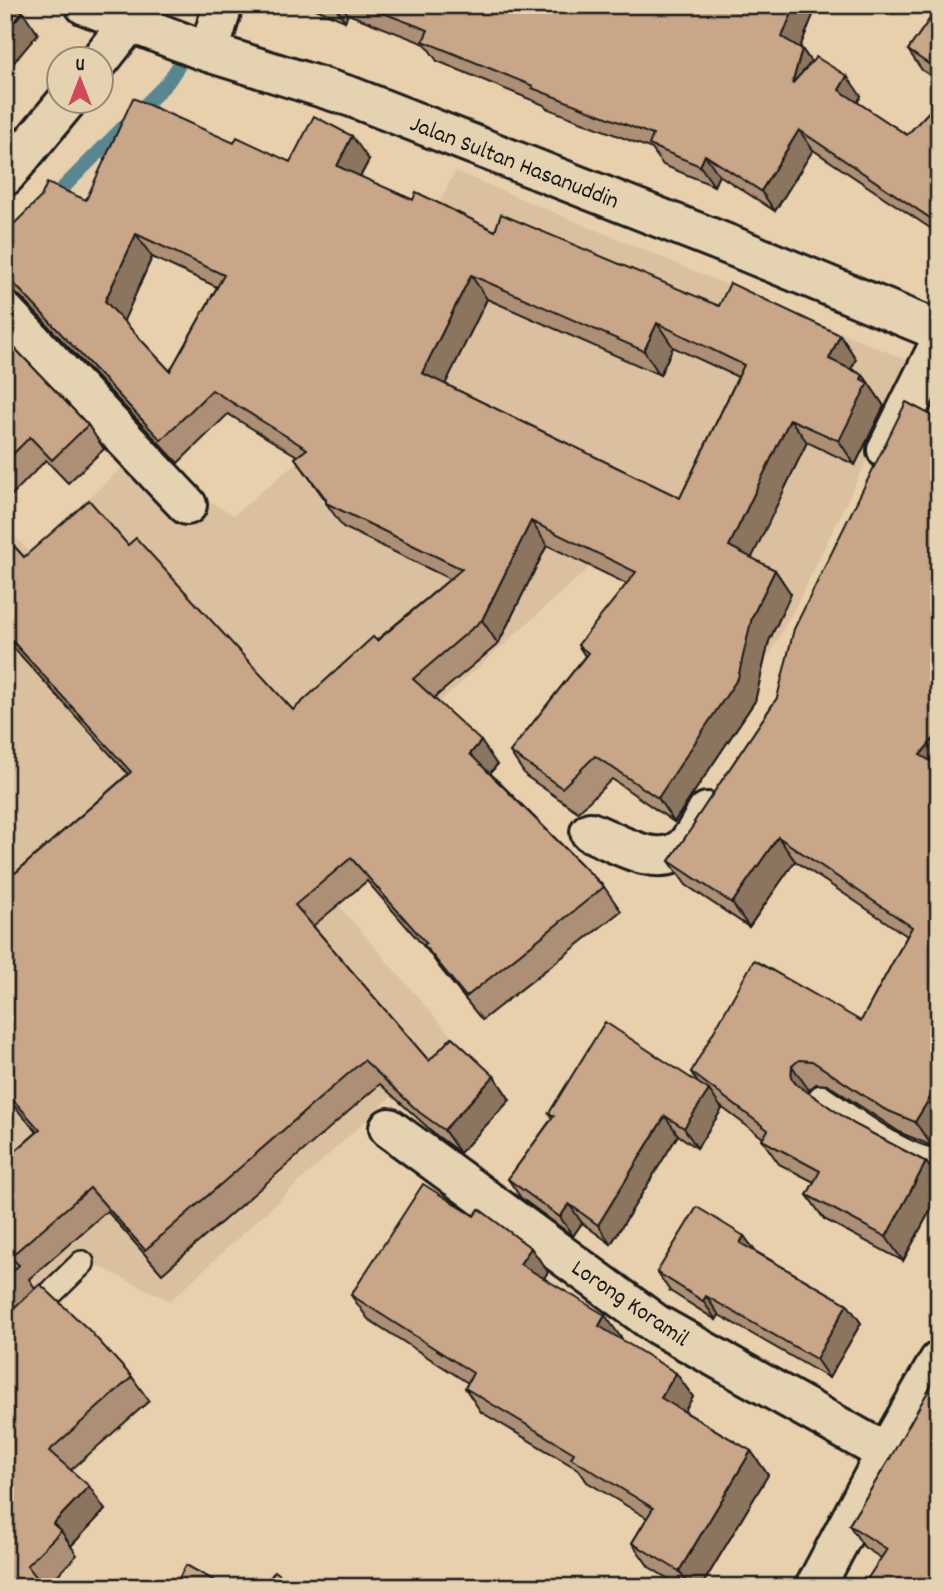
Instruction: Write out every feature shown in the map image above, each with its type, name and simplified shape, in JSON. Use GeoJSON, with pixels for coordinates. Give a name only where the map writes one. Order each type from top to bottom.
{"type":"FeatureCollection","features":[{"type":"Feature","properties":{"kind":"street","name":"Jalan Sultan Hasanuddin"},"geometry":{"type":"LineString","coordinates":[[86,5],[140,20],[205,51],[365,102],[737,247],[939,331]]}},
{"type":"Feature","properties":{"kind":"street"},"geometry":{"type":"LineString","coordinates":[[205,51],[223,5]]}},
{"type":"Feature","properties":{"kind":"street"},"geometry":{"type":"LineString","coordinates":[[114,46],[140,20]]}},
{"type":"Feature","properties":{"kind":"street"},"geometry":{"type":"LineString","coordinates":[[5,176],[54,116]]}},
{"type":"Feature","properties":{"kind":"street"},"geometry":{"type":"LineString","coordinates":[[5,312],[187,505]]}},
{"type":"Feature","properties":{"kind":"street"},"geometry":{"type":"LineString","coordinates":[[871,483],[939,345]]}},
{"type":"Feature","properties":{"kind":"street"},"geometry":{"type":"LineString","coordinates":[[590,832],[649,856],[668,855],[683,848],[729,779]]}},
{"type":"Feature","properties":{"kind":"street","name":"Lorong Koramil"},"geometry":{"type":"LineString","coordinates":[[389,1128],[656,1324],[886,1453]]}},
{"type":"Feature","properties":{"kind":"street"},"geometry":{"type":"LineString","coordinates":[[816,1587],[886,1453],[939,1361]]}},
{"type":"Feature","properties":{"kind":"lane"},"geometry":{"type":"LineString","coordinates":[[821,1097],[869,1130],[925,1161],[939,1161]]}},
{"type":"Feature","properties":{"kind":"lane"},"geometry":{"type":"LineString","coordinates":[[5,1338],[82,1263]]}},
{"type":"Feature","properties":{"kind":"shaded area"},"geometry":{"type":"Polygon","coordinates":[[[455,171],[914,363],[769,656],[591,566],[284,842],[454,1039],[170,1301],[80,1257],[5,1331],[5,526],[30,553],[131,459],[234,515],[325,438],[455,171]]]}},
{"type":"Feature","properties":{"kind":"building"},"geometry":{"type":"Polygon","coordinates":[[[5,5],[23,12],[5,32],[5,5]]]}},
{"type":"Feature","properties":{"kind":"building"},"geometry":{"type":"Polygon","coordinates":[[[362,5],[795,5],[782,37],[802,49],[792,84],[816,57],[847,76],[839,90],[907,135],[939,101],[939,224],[799,130],[761,191],[705,155],[700,166],[649,145],[653,135],[532,88],[533,86],[423,41],[428,30],[362,5]]]}},
{"type":"Feature","properties":{"kind":"building"},"geometry":{"type":"Polygon","coordinates":[[[939,6],[939,71],[908,50],[939,6]]]}},
{"type":"Feature","properties":{"kind":"building"},"geometry":{"type":"Polygon","coordinates":[[[133,98],[234,143],[237,137],[290,162],[314,116],[352,136],[337,166],[413,200],[416,192],[495,231],[501,214],[719,306],[730,283],[840,335],[829,359],[863,375],[861,379],[868,383],[839,441],[790,419],[729,546],[775,570],[752,617],[738,678],[658,798],[595,756],[562,788],[510,752],[588,653],[578,645],[636,572],[531,521],[482,620],[413,679],[481,741],[470,754],[604,887],[466,997],[424,945],[426,943],[351,858],[295,905],[429,1061],[452,1037],[494,1076],[444,1130],[419,1112],[364,1060],[145,1250],[90,1188],[10,1257],[19,1265],[5,1279],[5,1160],[40,1130],[5,1091],[5,882],[131,772],[5,633],[5,536],[24,557],[89,500],[128,545],[136,538],[293,710],[373,637],[377,641],[462,569],[326,503],[326,499],[295,458],[307,449],[212,390],[161,440],[5,274],[5,233],[41,197],[47,183],[86,200],[133,98]],[[136,234],[105,301],[170,371],[224,275],[136,234]],[[471,275],[422,373],[680,498],[744,365],[657,323],[644,351],[471,275]]]}},
{"type":"Feature","properties":{"kind":"building"},"geometry":{"type":"Polygon","coordinates":[[[5,338],[88,425],[52,460],[30,437],[5,462],[5,338]]]}},
{"type":"Feature","properties":{"kind":"building"},"geometry":{"type":"Polygon","coordinates":[[[906,402],[939,419],[939,732],[920,755],[939,766],[939,1083],[915,1122],[884,1109],[812,1061],[799,1060],[792,1066],[791,1078],[854,1124],[926,1162],[886,1237],[807,1195],[820,1171],[762,1140],[768,1130],[691,1072],[754,960],[861,1021],[912,927],[778,837],[732,903],[669,861],[777,698],[794,629],[906,402]]]}},
{"type":"Feature","properties":{"kind":"building"},"geometry":{"type":"Polygon","coordinates":[[[605,1022],[709,1090],[684,1128],[665,1116],[598,1225],[569,1204],[560,1217],[508,1179],[554,1116],[549,1113],[605,1022]]]}},
{"type":"Feature","properties":{"kind":"building"},"geometry":{"type":"Polygon","coordinates":[[[423,1184],[474,1216],[479,1209],[531,1248],[520,1264],[605,1315],[599,1326],[676,1373],[661,1398],[751,1451],[679,1571],[632,1543],[653,1508],[571,1458],[574,1453],[465,1388],[473,1373],[351,1295],[423,1184]]]}},
{"type":"Feature","properties":{"kind":"building"},"geometry":{"type":"Polygon","coordinates":[[[697,1207],[744,1236],[740,1243],[847,1304],[816,1359],[706,1296],[703,1301],[657,1272],[697,1207]]]}},
{"type":"Feature","properties":{"kind":"building"},"geometry":{"type":"Polygon","coordinates":[[[40,1284],[89,1330],[132,1377],[49,1451],[89,1486],[53,1524],[61,1531],[27,1565],[44,1587],[5,1587],[5,1316],[40,1284]]]}},
{"type":"Feature","properties":{"kind":"building"},"geometry":{"type":"Polygon","coordinates":[[[939,1372],[939,1587],[862,1587],[887,1549],[849,1525],[939,1372]]]}},
{"type":"Feature","properties":{"kind":"building"},"geometry":{"type":"Polygon","coordinates":[[[186,1565],[226,1587],[174,1587],[186,1565]]]}},
{"type":"Feature","properties":{"kind":"building"},"geometry":{"type":"Polygon","coordinates":[[[275,1571],[296,1587],[263,1587],[275,1571]]]}},
{"type":"Feature","properties":{"kind":"waterway"},"geometry":{"type":"LineString","coordinates":[[49,202],[168,82],[191,47]]}}]}
